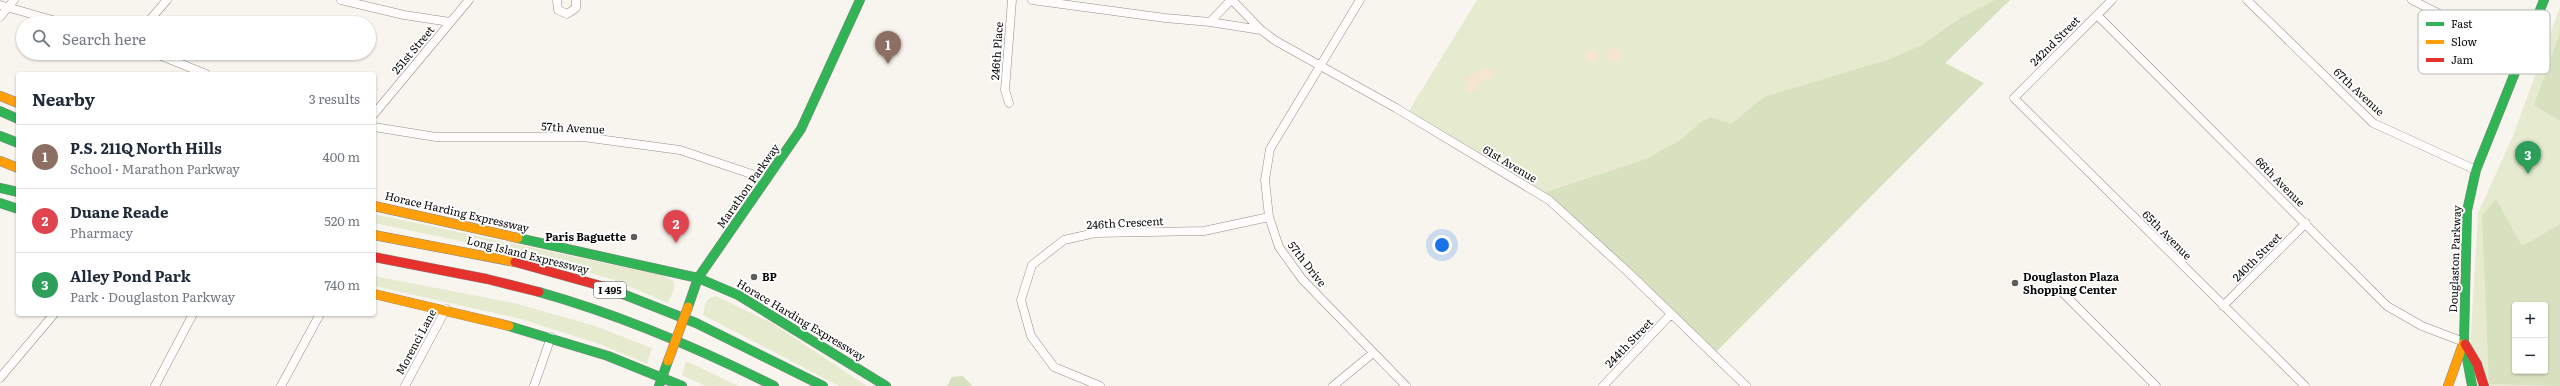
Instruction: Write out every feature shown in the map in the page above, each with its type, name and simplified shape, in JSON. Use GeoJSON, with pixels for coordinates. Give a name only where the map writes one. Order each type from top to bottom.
{"type":"FeatureCollection","features":[{"type":"Feature","properties":{"kind":"main road","name":"Marathon Parkway"},"geometry":{"type":"LineString","coordinates":[[661,382],[698,278],[802,129],[860,0]]}},
{"type":"Feature","properties":{"kind":"main road","name":"Douglaston Parkway"},"geometry":{"type":"LineString","coordinates":[[2540,10],[2544,0]]}},
{"type":"Feature","properties":{"kind":"main road","name":"Douglaston Parkway"},"geometry":{"type":"LineString","coordinates":[[2472,386],[2467,368],[2464,342],[2467,211],[2476,170],[2514,74]]}},
{"type":"Feature","properties":{"kind":"main road"},"geometry":{"type":"LineString","coordinates":[[0,96],[16,102]]}},
{"type":"Feature","properties":{"kind":"main road"},"geometry":{"type":"LineString","coordinates":[[0,111],[16,118]]}},
{"type":"Feature","properties":{"kind":"main road"},"geometry":{"type":"LineString","coordinates":[[0,136],[16,142]]}},
{"type":"Feature","properties":{"kind":"main road"},"geometry":{"type":"LineString","coordinates":[[0,161],[16,167]]}},
{"type":"Feature","properties":{"kind":"main road"},"geometry":{"type":"LineString","coordinates":[[0,188],[16,192]]}},
{"type":"Feature","properties":{"kind":"main road"},"geometry":{"type":"LineString","coordinates":[[0,203],[16,208]]}},
{"type":"Feature","properties":{"kind":"main road","name":"Horace Harding Expressway"},"geometry":{"type":"LineString","coordinates":[[376,206],[698,278],[738,295],[886,386]]}},
{"type":"Feature","properties":{"kind":"main road","name":"Long Island Expressway"},"geometry":{"type":"LineString","coordinates":[[376,235],[489,256],[564,275],[629,296],[697,323],[823,386]]}},
{"type":"Feature","properties":{"kind":"main road","name":"I 495"},"geometry":{"type":"LineString","coordinates":[[376,257],[487,279],[558,298],[621,319],[687,344],[774,386]]}},
{"type":"Feature","properties":{"kind":"main road"},"geometry":{"type":"LineString","coordinates":[[376,294],[446,309],[551,337],[661,382],[682,386]]}},
{"type":"Feature","properties":{"kind":"main road","name":"Douglaston Parkway"},"geometry":{"type":"LineString","coordinates":[[2448,386],[2464,342]]}},
{"type":"Feature","properties":{"kind":"main road"},"geometry":{"type":"LineString","coordinates":[[2464,342],[2477,364],[2484,386]]}},
{"type":"Feature","properties":{"kind":"street"},"geometry":{"type":"LineString","coordinates":[[153,16],[167,0]]}},
{"type":"Feature","properties":{"kind":"street"},"geometry":{"type":"LineString","coordinates":[[341,0],[404,15],[450,22]]}},
{"type":"Feature","properties":{"kind":"street","name":"251st Street"},"geometry":{"type":"LineString","coordinates":[[376,112],[469,0]]}},
{"type":"Feature","properties":{"kind":"street"},"geometry":{"type":"LineString","coordinates":[[557,0],[558,10],[567,14],[576,8],[576,0]]}},
{"type":"Feature","properties":{"kind":"street","name":"246th Place"},"geometry":{"type":"LineString","coordinates":[[1009,103],[1005,90],[1012,0]]}},
{"type":"Feature","properties":{"kind":"street"},"geometry":{"type":"LineString","coordinates":[[1032,0],[1165,18],[1210,22],[1261,30]]}},
{"type":"Feature","properties":{"kind":"street"},"geometry":{"type":"LineString","coordinates":[[1210,22],[1231,0]]}},
{"type":"Feature","properties":{"kind":"street","name":"61st Avenue"},"geometry":{"type":"LineString","coordinates":[[1231,0],[1261,30],[1276,41],[1320,64],[1549,200],[1746,386]]}},
{"type":"Feature","properties":{"kind":"street","name":"57th Drive"},"geometry":{"type":"LineString","coordinates":[[1360,0],[1270,148],[1265,180],[1269,217],[1274,237],[1285,258],[1302,279],[1406,386]]}},
{"type":"Feature","properties":{"kind":"street","name":"242nd Street"},"geometry":{"type":"LineString","coordinates":[[2014,98],[2112,0]]}},
{"type":"Feature","properties":{"kind":"street","name":"67th Avenue"},"geometry":{"type":"LineString","coordinates":[[2248,0],[2373,123],[2476,170]]}},
{"type":"Feature","properties":{"kind":"street"},"geometry":{"type":"LineString","coordinates":[[2412,0],[2432,10]]}},
{"type":"Feature","properties":{"kind":"street"},"geometry":{"type":"LineString","coordinates":[[0,17],[12,3]]}},
{"type":"Feature","properties":{"kind":"street"},"geometry":{"type":"LineString","coordinates":[[0,5],[12,3],[45,16]]}},
{"type":"Feature","properties":{"kind":"street","name":"66th Avenue"},"geometry":{"type":"LineString","coordinates":[[2097,15],[2306,223],[2387,306],[2422,326],[2464,342]]}},
{"type":"Feature","properties":{"kind":"street"},"geometry":{"type":"LineString","coordinates":[[171,60],[201,72]]}},
{"type":"Feature","properties":{"kind":"street","name":"65th Avenue"},"geometry":{"type":"LineString","coordinates":[[2014,98],[2305,386]]}},
{"type":"Feature","properties":{"kind":"street","name":"57th Avenue"},"geometry":{"type":"LineString","coordinates":[[376,127],[436,137],[583,137],[680,150],[766,179]]}},
{"type":"Feature","properties":{"kind":"street","name":"246th Crescent"},"geometry":{"type":"LineString","coordinates":[[1100,386],[1054,367],[1031,336],[1021,300],[1032,264],[1064,240],[1095,233],[1204,231],[1269,217]]}},
{"type":"Feature","properties":{"kind":"street","name":"240th Street"},"geometry":{"type":"LineString","coordinates":[[2223,306],[2306,223]]}},
{"type":"Feature","properties":{"kind":"street"},"geometry":{"type":"LineString","coordinates":[[2061,291],[2156,386]]}},
{"type":"Feature","properties":{"kind":"street","name":"Morenci Lane"},"geometry":{"type":"LineString","coordinates":[[405,386],[446,309]]}},
{"type":"Feature","properties":{"kind":"street","name":"244th Street"},"geometry":{"type":"LineString","coordinates":[[1603,386],[1671,314]]}},
{"type":"Feature","properties":{"kind":"street"},"geometry":{"type":"LineString","coordinates":[[0,378],[52,316]]}},
{"type":"Feature","properties":{"kind":"street"},"geometry":{"type":"LineString","coordinates":[[155,386],[192,316]]}},
{"type":"Feature","properties":{"kind":"street"},"geometry":{"type":"LineString","coordinates":[[281,386],[319,316]]}},
{"type":"Feature","properties":{"kind":"street"},"geometry":{"type":"LineString","coordinates":[[534,386],[551,337]]}},
{"type":"Feature","properties":{"kind":"street"},"geometry":{"type":"LineString","coordinates":[[1333,386],[1373,353]]}},
{"type":"Feature","properties":{"kind":"green space"},"geometry":{"type":"Polygon","coordinates":[[[1477,0],[2010,0],[1945,63],[1538,194],[1407,114],[1477,0]]]}},
{"type":"Feature","properties":{"kind":"green space"},"geometry":{"type":"Polygon","coordinates":[[[1995,0],[2010,0],[1945,63],[1984,83],[1713,355],[1545,192],[1646,159],[1679,141],[1701,122],[1711,117],[1731,124],[1764,97],[1887,60],[1920,46],[1959,19],[1995,0]]]}},
{"type":"Feature","properties":{"kind":"green space"},"geometry":{"type":"Polygon","coordinates":[[[2560,7],[2560,386],[2468,386],[2478,213],[2513,136],[2536,74],[2550,74],[2550,34],[2560,7]]]}},
{"type":"Feature","properties":{"kind":"green space"},"geometry":{"type":"Polygon","coordinates":[[[2560,32],[2560,121],[2534,105],[2545,74],[2550,74],[2550,60],[2560,32]]]}},
{"type":"Feature","properties":{"kind":"green space"},"geometry":{"type":"Polygon","coordinates":[[[2496,199],[2522,246],[2559,225],[2560,221],[2560,386],[2489,384],[2482,215],[2496,199]]]}},
{"type":"Feature","properties":{"kind":"green space"},"geometry":{"type":"Polygon","coordinates":[[[376,214],[661,275],[673,281],[675,286],[668,303],[614,280],[489,247],[376,223],[376,214]]]}},
{"type":"Feature","properties":{"kind":"green space"},"geometry":{"type":"Polygon","coordinates":[[[376,276],[514,303],[595,326],[652,348],[647,364],[602,345],[521,319],[376,286],[376,276]]]}},
{"type":"Feature","properties":{"kind":"green space"},"geometry":{"type":"Polygon","coordinates":[[[716,296],[772,323],[867,386],[839,386],[703,315],[705,305],[708,300],[716,296]]]}},
{"type":"Feature","properties":{"kind":"green space"},"geometry":{"type":"Polygon","coordinates":[[[686,361],[738,386],[705,386],[682,375],[686,361]]]}},
{"type":"Feature","properties":{"kind":"green space"},"geometry":{"type":"Polygon","coordinates":[[[963,376],[972,386],[947,386],[952,377],[963,376]]]}},
{"type":"Feature","properties":{"kind":"sand"},"geometry":{"type":"Polygon","coordinates":[[[1611,48],[1617,48],[1621,52],[1621,58],[1617,62],[1611,62],[1607,58],[1607,52],[1611,48]]]}},
{"type":"Feature","properties":{"kind":"sand"},"geometry":{"type":"Polygon","coordinates":[[[1593,50],[1596,51],[1596,61],[1589,62],[1586,61],[1585,54],[1586,51],[1593,50]]]}},
{"type":"Feature","properties":{"kind":"sand"},"geometry":{"type":"Polygon","coordinates":[[[1488,68],[1493,71],[1493,78],[1479,82],[1476,91],[1468,93],[1465,85],[1469,77],[1476,72],[1488,68]]]}},
{"type":"Feature","properties":{"kind":"traffic: fast"},"geometry":{"type":"LineString","coordinates":[[688,307],[698,278],[801,129],[860,0]]}},
{"type":"Feature","properties":{"kind":"traffic: fast"},"geometry":{"type":"LineString","coordinates":[[2540,10],[2544,0]]}},
{"type":"Feature","properties":{"kind":"traffic: fast"},"geometry":{"type":"LineString","coordinates":[[2472,386],[2464,342],[2467,211],[2476,170],[2514,74]]}},
{"type":"Feature","properties":{"kind":"traffic: fast"},"geometry":{"type":"LineString","coordinates":[[0,111],[16,118]]}},
{"type":"Feature","properties":{"kind":"traffic: fast"},"geometry":{"type":"LineString","coordinates":[[0,136],[16,142]]}},
{"type":"Feature","properties":{"kind":"traffic: fast"},"geometry":{"type":"LineString","coordinates":[[0,188],[16,192]]}},
{"type":"Feature","properties":{"kind":"traffic: fast"},"geometry":{"type":"LineString","coordinates":[[0,203],[16,208]]}},
{"type":"Feature","properties":{"kind":"traffic: fast"},"geometry":{"type":"LineString","coordinates":[[518,238],[698,278],[738,295],[886,386]]}},
{"type":"Feature","properties":{"kind":"traffic: fast"},"geometry":{"type":"LineString","coordinates":[[605,287],[696,323],[823,386]]}},
{"type":"Feature","properties":{"kind":"traffic: fast"},"geometry":{"type":"LineString","coordinates":[[539,292],[600,311],[659,333],[774,386]]}},
{"type":"Feature","properties":{"kind":"traffic: fast"},"geometry":{"type":"LineString","coordinates":[[509,326],[608,356],[682,386]]}},
{"type":"Feature","properties":{"kind":"traffic: fast"},"geometry":{"type":"LineString","coordinates":[[659,386],[668,361]]}},
{"type":"Feature","properties":{"kind":"traffic: slow"},"geometry":{"type":"LineString","coordinates":[[0,96],[16,102]]}},
{"type":"Feature","properties":{"kind":"traffic: slow"},"geometry":{"type":"LineString","coordinates":[[0,161],[16,167]]}},
{"type":"Feature","properties":{"kind":"traffic: slow"},"geometry":{"type":"LineString","coordinates":[[376,206],[518,238]]}},
{"type":"Feature","properties":{"kind":"traffic: slow"},"geometry":{"type":"LineString","coordinates":[[376,235],[515,262]]}},
{"type":"Feature","properties":{"kind":"traffic: slow"},"geometry":{"type":"LineString","coordinates":[[376,294],[509,326]]}},
{"type":"Feature","properties":{"kind":"traffic: slow"},"geometry":{"type":"LineString","coordinates":[[668,361],[688,307]]}},
{"type":"Feature","properties":{"kind":"traffic: slow"},"geometry":{"type":"LineString","coordinates":[[2448,386],[2463,344]]}},
{"type":"Feature","properties":{"kind":"traffic: jam"},"geometry":{"type":"LineString","coordinates":[[376,257],[487,279],[539,292]]}},
{"type":"Feature","properties":{"kind":"traffic: jam"},"geometry":{"type":"LineString","coordinates":[[515,262],[605,287]]}},
{"type":"Feature","properties":{"kind":"traffic: jam"},"geometry":{"type":"LineString","coordinates":[[2465,344],[2477,364],[2484,386]]}},
{"type":"Feature","properties":{"kind":"place","name":"P.S. 211Q North Hills"},"geometry":{"type":"Point","coordinates":[888,64]}},
{"type":"Feature","properties":{"kind":"place","name":"Alley Pond Park"},"geometry":{"type":"Point","coordinates":[2528,174]}},
{"type":"Feature","properties":{"kind":"place","name":"Paris Baguette"},"geometry":{"type":"Point","coordinates":[634,237]}},
{"type":"Feature","properties":{"kind":"place","name":"Duane Reade"},"geometry":{"type":"Point","coordinates":[676,243]}},
{"type":"Feature","properties":{"kind":"place","name":"BP"},"geometry":{"type":"Point","coordinates":[754,277]}},
{"type":"Feature","properties":{"kind":"place","name":"Douglaston Plaza Shopping Center"},"geometry":{"type":"Point","coordinates":[2015,283]}}]}
